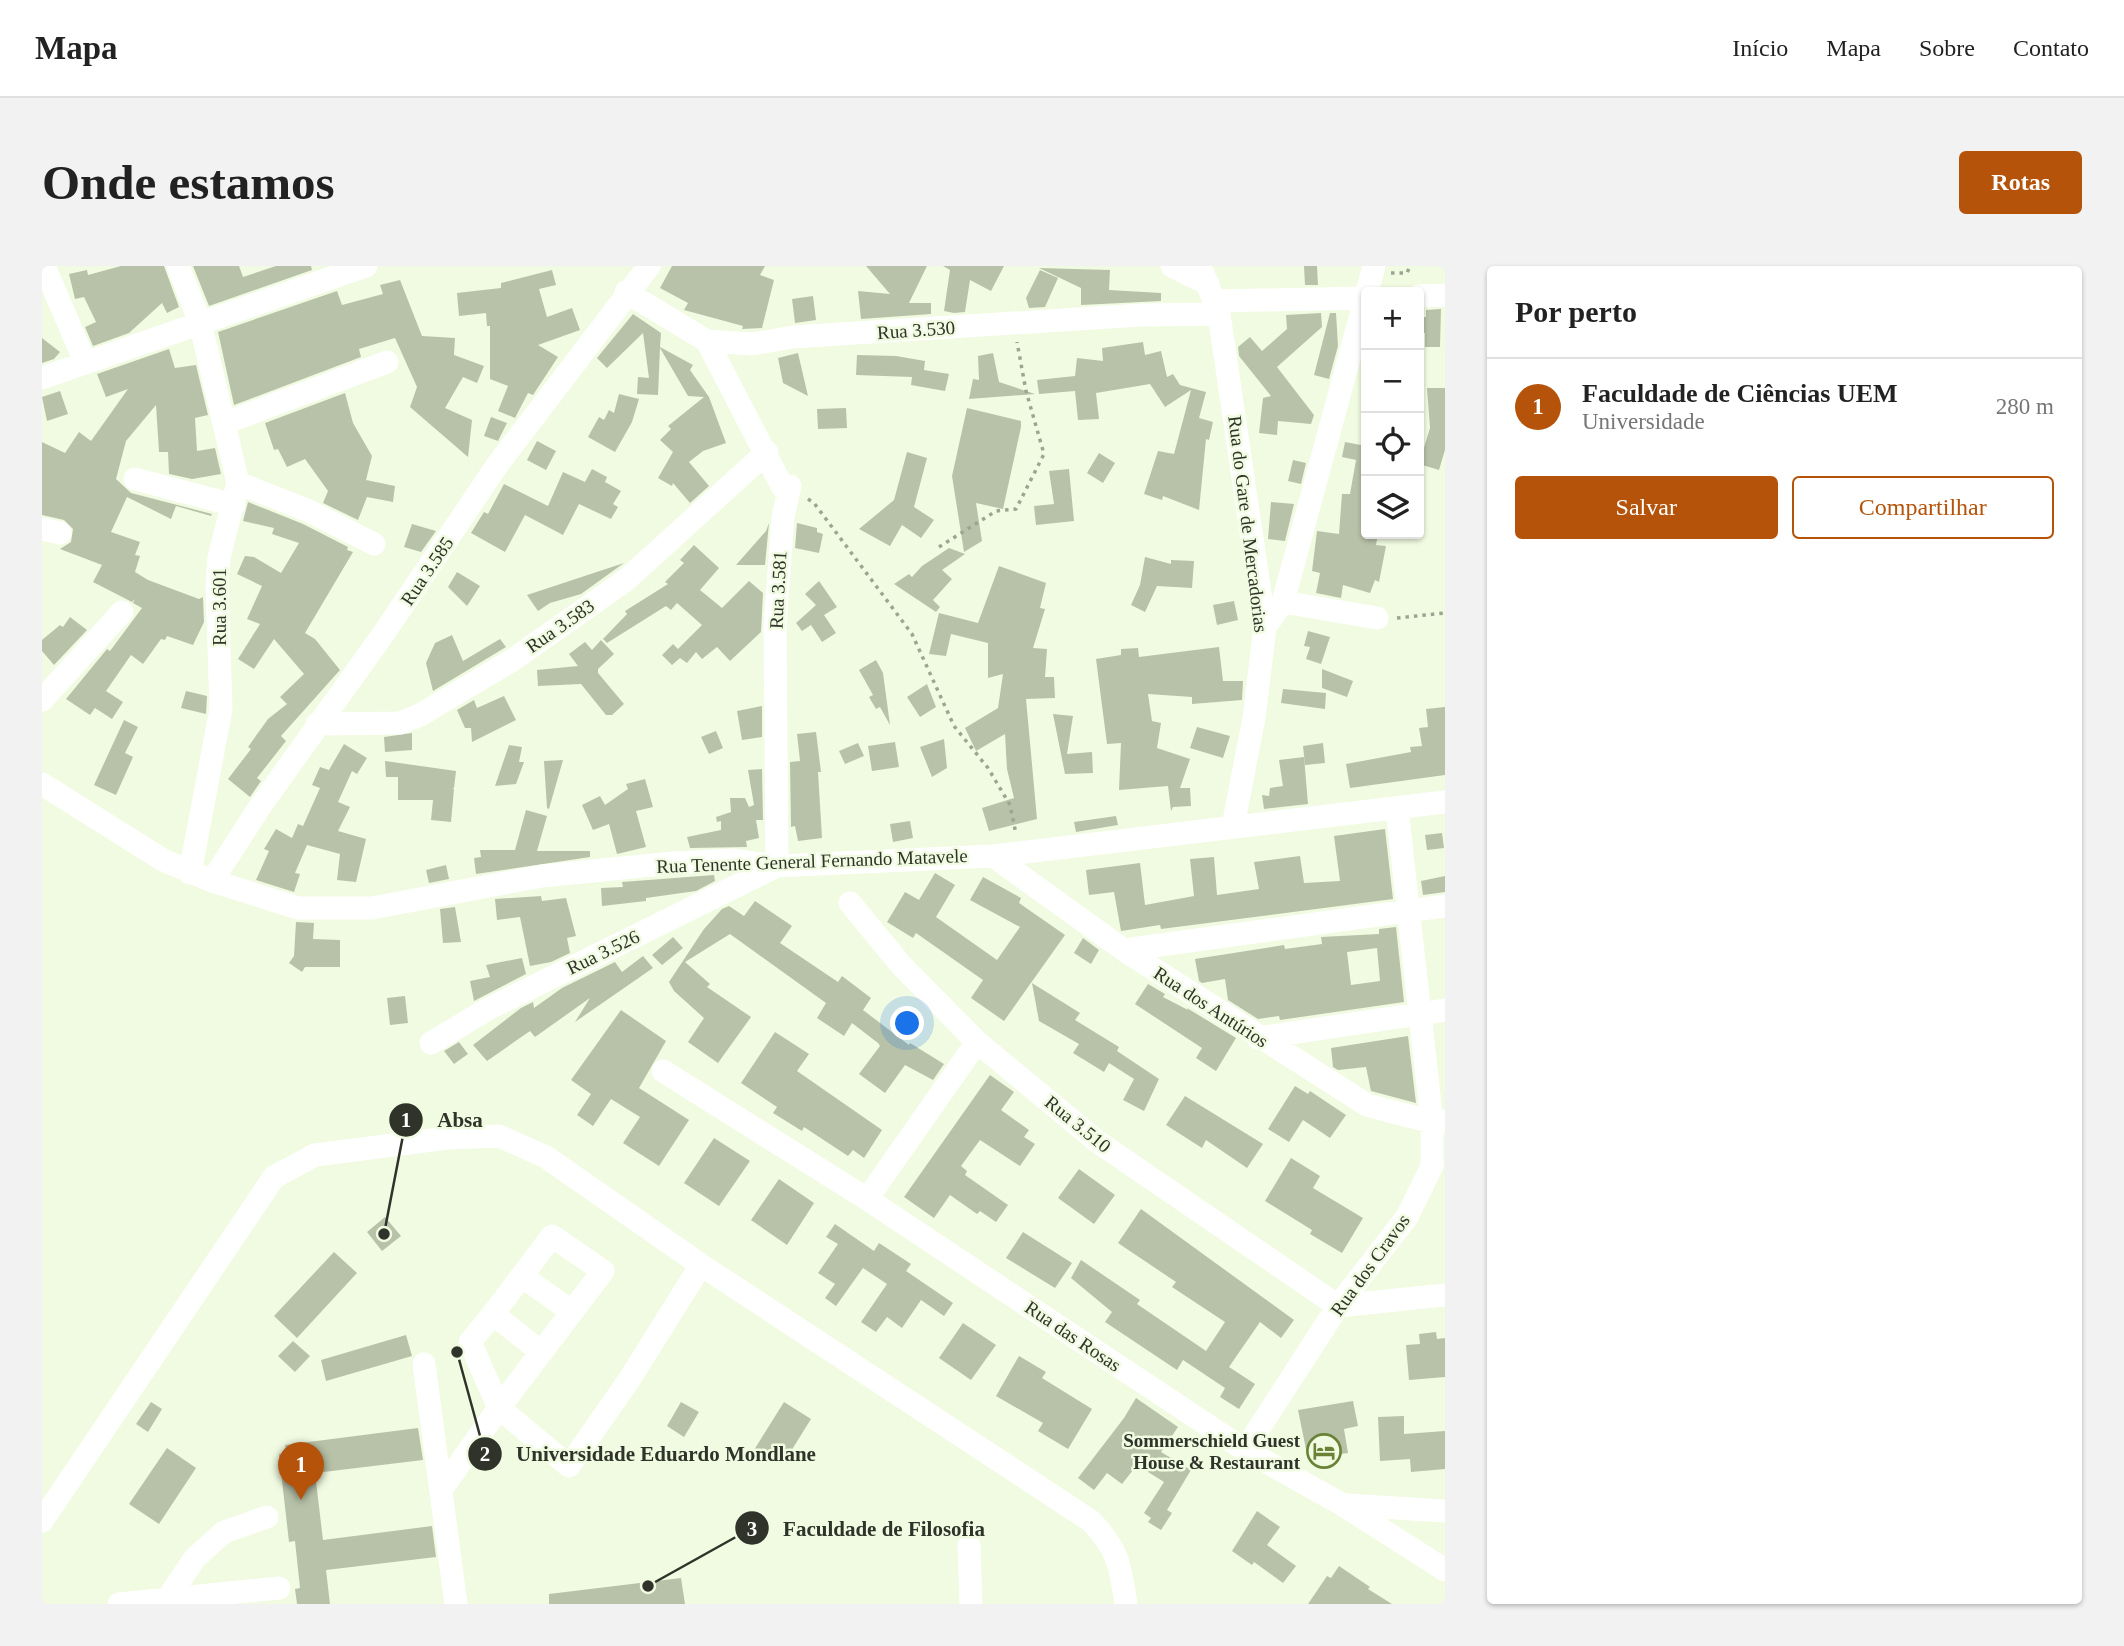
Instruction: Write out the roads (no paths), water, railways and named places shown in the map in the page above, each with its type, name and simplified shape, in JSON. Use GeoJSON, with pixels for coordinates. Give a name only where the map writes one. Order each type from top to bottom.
{"type":"FeatureCollection","features":[{"type":"Feature","properties":{"kind":"street","name":"Rua 3.601"},"geometry":{"type":"LineString","coordinates":[[178,266],[200,322],[225,423],[236,494],[219,557],[216,585],[222,709],[190,873]]}},
{"type":"Feature","properties":{"kind":"street","name":"Rua 3.585"},"geometry":{"type":"LineString","coordinates":[[212,881],[317,724],[391,623],[498,464],[626,292],[649,266]]}},
{"type":"Feature","properties":{"kind":"street"},"geometry":{"type":"LineString","coordinates":[[1172,266],[1211,291]]}},
{"type":"Feature","properties":{"kind":"street"},"geometry":{"type":"LineString","coordinates":[[1368,287],[1374,266]]}},
{"type":"Feature","properties":{"kind":"street"},"geometry":{"type":"LineString","coordinates":[[42,378],[354,268]]}},
{"type":"Feature","properties":{"kind":"street"},"geometry":{"type":"LineString","coordinates":[[48,269],[85,362]]}},
{"type":"Feature","properties":{"kind":"street","name":"Rua 3.530"},"geometry":{"type":"LineString","coordinates":[[626,292],[707,341],[752,344],[793,338],[1141,315],[1211,291],[1361,296]]}},
{"type":"Feature","properties":{"kind":"street","name":"Rua do Gare de Mercadorias"},"geometry":{"type":"LineString","coordinates":[[1211,291],[1265,627],[1254,718],[1233,826]]}},
{"type":"Feature","properties":{"kind":"street"},"geometry":{"type":"LineString","coordinates":[[1424,296],[1445,295]]}},
{"type":"Feature","properties":{"kind":"street"},"geometry":{"type":"LineString","coordinates":[[1265,627],[1283,602],[1361,314]]}},
{"type":"Feature","properties":{"kind":"street"},"geometry":{"type":"LineString","coordinates":[[707,341],[767,452]]}},
{"type":"Feature","properties":{"kind":"street"},"geometry":{"type":"LineString","coordinates":[[225,423],[387,362]]}},
{"type":"Feature","properties":{"kind":"street","name":"Rua 3.583"},"geometry":{"type":"LineString","coordinates":[[317,724],[400,723],[511,661],[626,580],[767,452]]}},
{"type":"Feature","properties":{"kind":"street","name":"Rua 3.581"},"geometry":{"type":"LineString","coordinates":[[767,452],[782,486],[790,486],[783,517],[775,626],[777,866]]}},
{"type":"Feature","properties":{"kind":"street"},"geometry":{"type":"LineString","coordinates":[[135,479],[236,494],[309,511],[374,544]]}},
{"type":"Feature","properties":{"kind":"street"},"geometry":{"type":"LineString","coordinates":[[1283,602],[1377,618]]}},
{"type":"Feature","properties":{"kind":"street"},"geometry":{"type":"LineString","coordinates":[[42,700],[122,612]]}},
{"type":"Feature","properties":{"kind":"street","name":"Rua Tenente General Fernando Matavele"},"geometry":{"type":"LineString","coordinates":[[42,784],[163,860],[190,873],[287,907],[372,908],[542,876],[732,860],[777,866],[993,856],[1445,802]]}},
{"type":"Feature","properties":{"kind":"street","name":"Rua dos Cravos"},"geometry":{"type":"LineString","coordinates":[[1245,1450],[1338,1306],[1407,1217],[1432,1166],[1439,1121],[1421,1014],[1396,809]]}},
{"type":"Feature","properties":{"kind":"street","name":"Rua dos Antúrios"},"geometry":{"type":"LineString","coordinates":[[993,856],[1124,950],[1258,1038],[1367,1105],[1439,1121]]}},
{"type":"Feature","properties":{"kind":"street","name":"Rua 3.526"},"geometry":{"type":"LineString","coordinates":[[431,1043],[488,1009],[777,866]]}},
{"type":"Feature","properties":{"kind":"street","name":"Rua 3.510"},"geometry":{"type":"LineString","coordinates":[[850,903],[902,966],[977,1042],[1098,1142],[1338,1306]]}},
{"type":"Feature","properties":{"kind":"street"},"geometry":{"type":"LineString","coordinates":[[1124,950],[1445,906]]}},
{"type":"Feature","properties":{"kind":"street"},"geometry":{"type":"LineString","coordinates":[[1258,1038],[1445,1010]]}},
{"type":"Feature","properties":{"kind":"street"},"geometry":{"type":"LineString","coordinates":[[867,1199],[977,1042]]}},
{"type":"Feature","properties":{"kind":"street","name":"Rua das Rosas"},"geometry":{"type":"LineString","coordinates":[[663,1071],[867,1199],[1245,1450],[1343,1505],[1445,1570]]}},
{"type":"Feature","properties":{"kind":"street"},"geometry":{"type":"LineString","coordinates":[[42,1521],[89,1446],[274,1177],[315,1155],[448,1138],[499,1136],[546,1157],[701,1265],[1091,1521],[1111,1542],[1121,1569],[1126,1604]]}},
{"type":"Feature","properties":{"kind":"street"},"geometry":{"type":"LineString","coordinates":[[443,1487],[499,1408],[540,1351],[603,1271],[552,1236],[523,1277],[470,1342],[499,1408],[569,1466],[629,1380],[701,1265]]}},
{"type":"Feature","properties":{"kind":"street"},"geometry":{"type":"LineString","coordinates":[[523,1277],[571,1311]]}},
{"type":"Feature","properties":{"kind":"street"},"geometry":{"type":"LineString","coordinates":[[1338,1306],[1445,1295]]}},
{"type":"Feature","properties":{"kind":"street"},"geometry":{"type":"LineString","coordinates":[[493,1314],[540,1351]]}},
{"type":"Feature","properties":{"kind":"street"},"geometry":{"type":"LineString","coordinates":[[424,1364],[443,1487],[456,1604]]}},
{"type":"Feature","properties":{"kind":"street"},"geometry":{"type":"LineString","coordinates":[[1343,1505],[1445,1511]]}},
{"type":"Feature","properties":{"kind":"street"},"geometry":{"type":"LineString","coordinates":[[168,1598],[195,1558],[224,1532],[267,1517]]}},
{"type":"Feature","properties":{"kind":"street"},"geometry":{"type":"LineString","coordinates":[[969,1546],[971,1604]]}},
{"type":"Feature","properties":{"kind":"street"},"geometry":{"type":"LineString","coordinates":[[119,1604],[279,1588]]}},
{"type":"Feature","properties":{"kind":"place","name":"Absa"},"geometry":{"type":"Point","coordinates":[384,1234]}},
{"type":"Feature","properties":{"kind":"place","name":"Universidade Eduardo Mondlane"},"geometry":{"type":"Point","coordinates":[457,1352]}},
{"type":"Feature","properties":{"kind":"place","name":"Sommerschield Guest House & Restaurant"},"geometry":{"type":"Point","coordinates":[1324,1451]}},
{"type":"Feature","properties":{"kind":"place","name":"Faculdade de Ciências UEM"},"geometry":{"type":"Point","coordinates":[301,1500]}},
{"type":"Feature","properties":{"kind":"place","name":"Faculdade de Filosofia"},"geometry":{"type":"Point","coordinates":[648,1586]}}]}
